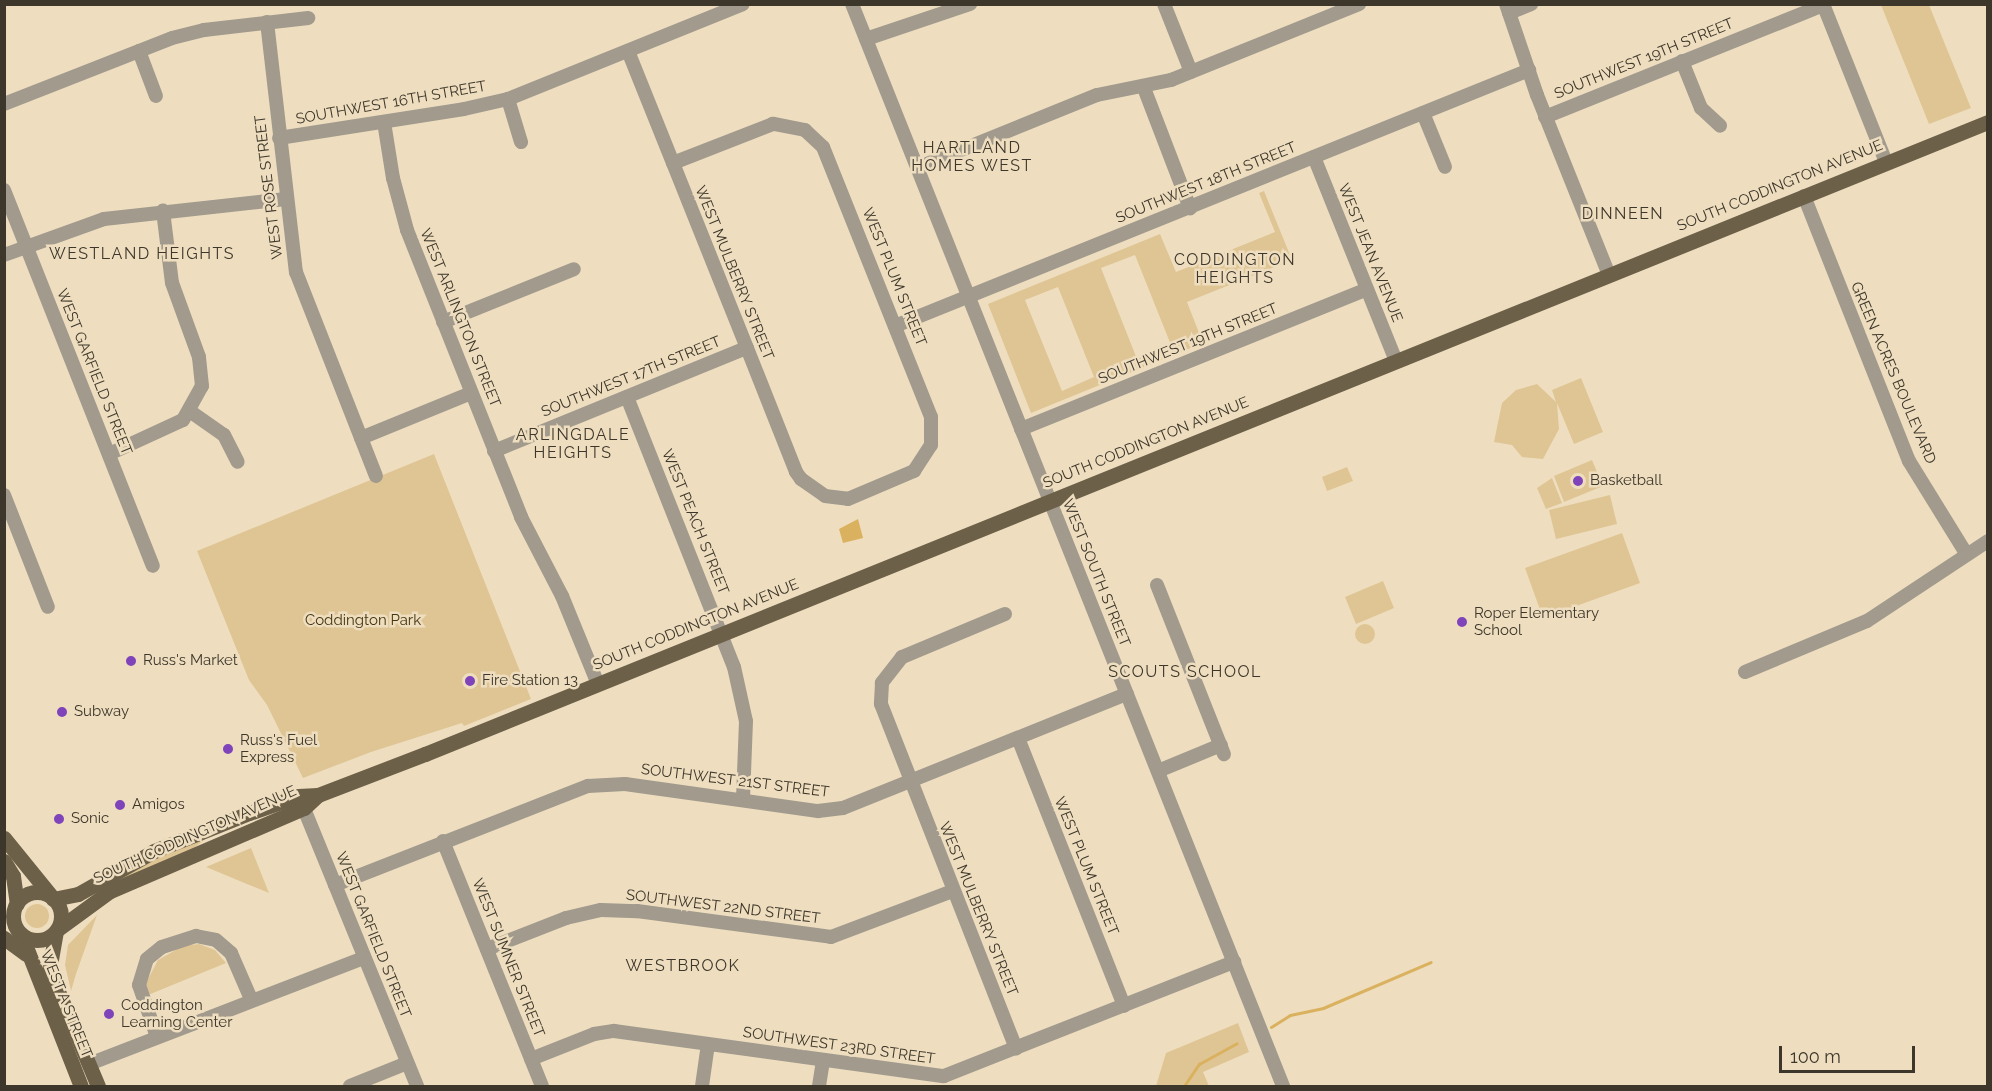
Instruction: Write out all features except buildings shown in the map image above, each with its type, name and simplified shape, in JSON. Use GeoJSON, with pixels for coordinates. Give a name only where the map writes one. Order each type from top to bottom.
{"type":"FeatureCollection","features":[{"type":"Feature","properties":{"kind":"main road","name":"SOUTH CODDINGTON AVENUE"},"geometry":{"type":"LineString","coordinates":[[57,930],[87,905],[118,887],[301,802],[1988,122]]}},
{"type":"Feature","properties":{"kind":"main road","name":"SOUTH CODDINGTON AVENUE"},"geometry":{"type":"LineString","coordinates":[[52,898],[78,894],[154,850],[301,802]]}},
{"type":"Feature","properties":{"kind":"main road"},"geometry":{"type":"LineString","coordinates":[[4,838],[14,880],[11,903]]}},
{"type":"Feature","properties":{"kind":"main road"},"geometry":{"type":"LineString","coordinates":[[4,871],[15,932],[42,940],[57,930],[61,913],[52,898],[40,881],[8,852]]}},
{"type":"Feature","properties":{"kind":"main road"},"geometry":{"type":"LineString","coordinates":[[40,881],[76,889],[99,880]]}},
{"type":"Feature","properties":{"kind":"main road"},"geometry":{"type":"LineString","coordinates":[[11,903],[33,893],[52,898]]}},
{"type":"Feature","properties":{"kind":"main road","name":"WEST A STREET"},"geometry":{"type":"LineString","coordinates":[[57,930],[49,970],[98,1086]]}},
{"type":"Feature","properties":{"kind":"main road","name":"WEST A STREET"},"geometry":{"type":"LineString","coordinates":[[15,932],[27,955],[81,1086]]}},
{"type":"Feature","properties":{"kind":"main road"},"geometry":{"type":"LineString","coordinates":[[4,938],[27,955]]}},
{"type":"Feature","properties":{"kind":"street","name":"SOUTHWEST 16TH STREET"},"geometry":{"type":"LineString","coordinates":[[279,138],[384,122],[508,99],[628,51],[719,9],[743,4]]}},
{"type":"Feature","properties":{"kind":"street","name":"WEST SOUTH STREET"},"geometry":{"type":"LineString","coordinates":[[852,4],[1283,1086]]}},
{"type":"Feature","properties":{"kind":"street"},"geometry":{"type":"LineString","coordinates":[[866,39],[970,4]]}},
{"type":"Feature","properties":{"kind":"street"},"geometry":{"type":"LineString","coordinates":[[1164,4],[1191,72]]}},
{"type":"Feature","properties":{"kind":"street"},"geometry":{"type":"LineString","coordinates":[[917,168],[1097,95],[1144,88],[1191,72],[1359,4]]}},
{"type":"Feature","properties":{"kind":"street"},"geometry":{"type":"LineString","coordinates":[[1531,4],[1508,9],[1545,117],[1610,274]]}},
{"type":"Feature","properties":{"kind":"street"},"geometry":{"type":"LineString","coordinates":[[1823,5],[1886,162]]}},
{"type":"Feature","properties":{"kind":"street","name":"SOUTHWEST 19TH STREET"},"geometry":{"type":"LineString","coordinates":[[1545,117],[1823,5]]}},
{"type":"Feature","properties":{"kind":"street"},"geometry":{"type":"LineString","coordinates":[[4,104],[193,32],[309,18]]}},
{"type":"Feature","properties":{"kind":"street","name":"WEST ROSE STREET"},"geometry":{"type":"LineString","coordinates":[[267,22],[296,272],[376,476]]}},
{"type":"Feature","properties":{"kind":"street"},"geometry":{"type":"LineString","coordinates":[[139,51],[156,96]]}},
{"type":"Feature","properties":{"kind":"street","name":"WEST MULBERRY STREET"},"geometry":{"type":"LineString","coordinates":[[628,51],[796,471],[809,487],[825,496]]}},
{"type":"Feature","properties":{"kind":"street"},"geometry":{"type":"LineString","coordinates":[[1682,62],[1701,108],[1720,126]]}},
{"type":"Feature","properties":{"kind":"street","name":"SOUTHWEST 18TH STREET"},"geometry":{"type":"LineString","coordinates":[[895,326],[1528,70]]}},
{"type":"Feature","properties":{"kind":"street"},"geometry":{"type":"LineString","coordinates":[[1144,88],[1190,208]]}},
{"type":"Feature","properties":{"kind":"street"},"geometry":{"type":"LineString","coordinates":[[508,99],[521,142]]}},
{"type":"Feature","properties":{"kind":"street"},"geometry":{"type":"LineString","coordinates":[[1423,113],[1445,167]]}},
{"type":"Feature","properties":{"kind":"street","name":"WEST ARLINGTON STREET"},"geometry":{"type":"LineString","coordinates":[[384,122],[398,203],[443,322],[521,517],[570,614],[598,684]]}},
{"type":"Feature","properties":{"kind":"street","name":"WEST PLUM STREET"},"geometry":{"type":"LineString","coordinates":[[673,163],[765,126],[785,124],[805,130],[828,157],[931,417],[931,445],[920,465],[905,477],[857,497],[825,496]]}},
{"type":"Feature","properties":{"kind":"street","name":"WEST JEAN AVENUE"},"geometry":{"type":"LineString","coordinates":[[1314,158],[1396,361]]}},
{"type":"Feature","properties":{"kind":"street","name":"WEST GARFIELD STREET"},"geometry":{"type":"LineString","coordinates":[[4,190],[153,566]]}},
{"type":"Feature","properties":{"kind":"street","name":"GREEN ACRES BOULEVARD"},"geometry":{"type":"LineString","coordinates":[[1804,196],[1905,452],[1966,555]]}},
{"type":"Feature","properties":{"kind":"street"},"geometry":{"type":"LineString","coordinates":[[4,255],[104,219],[286,199]]}},
{"type":"Feature","properties":{"kind":"street"},"geometry":{"type":"LineString","coordinates":[[109,454],[174,427],[191,412],[202,386],[202,372],[172,283],[163,212]]}},
{"type":"Feature","properties":{"kind":"street"},"geometry":{"type":"LineString","coordinates":[[443,322],[574,269]]}},
{"type":"Feature","properties":{"kind":"street","name":"SOUTHWEST 19TH STREET"},"geometry":{"type":"LineString","coordinates":[[1021,429],[1367,289]]}},
{"type":"Feature","properties":{"kind":"street","name":"SOUTHWEST 17TH STREET"},"geometry":{"type":"LineString","coordinates":[[494,450],[747,348]]}},
{"type":"Feature","properties":{"kind":"street"},"geometry":{"type":"LineString","coordinates":[[361,438],[471,393]]}},
{"type":"Feature","properties":{"kind":"street","name":"WEST PEACH STREET"},"geometry":{"type":"LineString","coordinates":[[627,397],[736,676],[746,721],[743,800]]}},
{"type":"Feature","properties":{"kind":"street"},"geometry":{"type":"LineString","coordinates":[[191,412],[224,435],[238,462]]}},
{"type":"Feature","properties":{"kind":"street"},"geometry":{"type":"LineString","coordinates":[[4,495],[48,607]]}},
{"type":"Feature","properties":{"kind":"street"},"geometry":{"type":"LineString","coordinates":[[1745,672],[1867,621],[1988,541]]}},
{"type":"Feature","properties":{"kind":"street"},"geometry":{"type":"LineString","coordinates":[[1157,585],[1222,750],[1158,771]]}},
{"type":"Feature","properties":{"kind":"street","name":"WEST MULBERRY STREET"},"geometry":{"type":"LineString","coordinates":[[1005,614],[902,657],[880,681],[882,712],[1016,1049]]}},
{"type":"Feature","properties":{"kind":"street","name":"SOUTHWEST 21ST STREET"},"geometry":{"type":"LineString","coordinates":[[335,885],[569,791],[597,785],[625,784],[829,811],[910,782],[1127,694]]}},
{"type":"Feature","properties":{"kind":"street","name":"WEST PLUM STREET"},"geometry":{"type":"LineString","coordinates":[[1018,738],[1124,1006]]}},
{"type":"Feature","properties":{"kind":"street","name":"WEST GARFIELD STREET"},"geometry":{"type":"LineString","coordinates":[[301,802],[417,1086]]}},
{"type":"Feature","properties":{"kind":"street","name":"WEST SUMNER STREET"},"geometry":{"type":"LineString","coordinates":[[443,841],[543,1086]]}},
{"type":"Feature","properties":{"kind":"street","name":"SOUTHWEST 22ND STREET"},"geometry":{"type":"LineString","coordinates":[[487,949],[566,918],[602,910],[637,911],[831,937],[953,891]]}},
{"type":"Feature","properties":{"kind":"street"},"geometry":{"type":"LineString","coordinates":[[157,1037],[139,985],[147,959],[162,947],[196,936],[216,940],[235,960],[251,999]]}},
{"type":"Feature","properties":{"kind":"street"},"geometry":{"type":"LineString","coordinates":[[89,1064],[251,999],[364,958]]}},
{"type":"Feature","properties":{"kind":"street","name":"SOUTHWEST 23RD STREET"},"geometry":{"type":"LineString","coordinates":[[531,1059],[603,1032],[944,1076],[1234,962]]}},
{"type":"Feature","properties":{"kind":"street"},"geometry":{"type":"LineString","coordinates":[[702,1086],[708,1044]]}},
{"type":"Feature","properties":{"kind":"street"},"geometry":{"type":"LineString","coordinates":[[819,1086],[823,1061]]}},
{"type":"Feature","properties":{"kind":"street"},"geometry":{"type":"LineString","coordinates":[[350,1086],[407,1063]]}},
{"type":"Feature","properties":{"kind":"green space"},"geometry":{"type":"Polygon","coordinates":[[[1881,5],[1929,5],[1971,108],[1929,124],[1881,5]]]}},
{"type":"Feature","properties":{"kind":"green space"},"geometry":{"type":"Polygon","coordinates":[[[1264,191],[1292,260],[1187,302],[1203,343],[1031,413],[988,304],[1160,234],[1176,272],[1275,232],[1259,193],[1264,191]],[[1135,255],[1101,268],[1137,359],[1171,345],[1135,255]],[[1058,287],[1025,300],[1062,391],[1094,377],[1058,287]]]}},
{"type":"Feature","properties":{"kind":"green space"},"geometry":{"type":"Polygon","coordinates":[[[1581,378],[1603,432],[1574,444],[1557,403],[1559,429],[1543,459],[1522,457],[1512,445],[1494,442],[1502,403],[1516,390],[1537,384],[1556,402],[1552,390],[1581,378]]]}},
{"type":"Feature","properties":{"kind":"green space","name":"Coddington Park"},"geometry":{"type":"Polygon","coordinates":[[[434,454],[531,699],[464,726],[462,723],[371,752],[303,778],[267,705],[249,680],[197,551],[434,454]]]}},
{"type":"Feature","properties":{"kind":"green space","name":"Basketball"},"geometry":{"type":"Polygon","coordinates":[[[1592,460],[1603,486],[1564,502],[1554,476],[1592,460]]]}},
{"type":"Feature","properties":{"kind":"green space"},"geometry":{"type":"Polygon","coordinates":[[[1347,467],[1353,481],[1327,491],[1322,477],[1347,467]]]}},
{"type":"Feature","properties":{"kind":"green space"},"geometry":{"type":"Polygon","coordinates":[[[1552,478],[1562,503],[1546,509],[1537,488],[1552,478]]]}},
{"type":"Feature","properties":{"kind":"green space"},"geometry":{"type":"Polygon","coordinates":[[[1610,495],[1617,524],[1556,539],[1549,510],[1610,495]]]}},
{"type":"Feature","properties":{"kind":"green space"},"geometry":{"type":"Polygon","coordinates":[[[1622,533],[1640,583],[1543,618],[1525,568],[1622,533]]]}},
{"type":"Feature","properties":{"kind":"green space"},"geometry":{"type":"Polygon","coordinates":[[[1383,581],[1394,608],[1356,624],[1345,597],[1383,581]]]}},
{"type":"Feature","properties":{"kind":"green space"},"geometry":{"type":"Polygon","coordinates":[[[1365,624],[1372,627],[1375,634],[1372,641],[1365,644],[1358,641],[1355,634],[1358,627],[1365,624]]]}},
{"type":"Feature","properties":{"kind":"green space"},"geometry":{"type":"Polygon","coordinates":[[[210,835],[188,853],[124,879],[114,877],[210,835]]]}},
{"type":"Feature","properties":{"kind":"green space"},"geometry":{"type":"Polygon","coordinates":[[[251,848],[269,893],[206,867],[251,848]]]}},
{"type":"Feature","properties":{"kind":"green space"},"geometry":{"type":"Polygon","coordinates":[[[37,904],[46,907],[49,916],[46,925],[37,928],[28,925],[25,916],[28,907],[37,904]]]}},
{"type":"Feature","properties":{"kind":"green space"},"geometry":{"type":"Polygon","coordinates":[[[97,915],[71,991],[65,965],[68,945],[97,915]]]}},
{"type":"Feature","properties":{"kind":"green space"},"geometry":{"type":"Polygon","coordinates":[[[199,944],[215,950],[226,963],[148,995],[146,983],[158,960],[183,946],[199,944]]]}},
{"type":"Feature","properties":{"kind":"green space"},"geometry":{"type":"Polygon","coordinates":[[[1238,1023],[1249,1052],[1203,1072],[1209,1086],[1156,1086],[1166,1053],[1238,1023]]]}},
{"type":"Feature","properties":{"kind":"shaded area"},"geometry":{"type":"Polygon","coordinates":[[[858,519],[863,538],[843,543],[839,529],[858,519]]]}},
{"type":"Feature","properties":{"kind":"waterway"},"geometry":{"type":"LineString","coordinates":[[1271,1027],[1290,1015],[1323,1008],[1431,962]]}},
{"type":"Feature","properties":{"kind":"waterway"},"geometry":{"type":"LineString","coordinates":[[1184,1086],[1199,1064],[1237,1043]]}},
{"type":"Feature","properties":{"kind":"place","name":"Basketball"},"geometry":{"type":"Point","coordinates":[1578,481]}},
{"type":"Feature","properties":{"kind":"place","name":"Roper Elementary School"},"geometry":{"type":"Point","coordinates":[1462,622]}},
{"type":"Feature","properties":{"kind":"place","name":"Russ's Market"},"geometry":{"type":"Point","coordinates":[131,661]}},
{"type":"Feature","properties":{"kind":"place","name":"Fire Station 13"},"geometry":{"type":"Point","coordinates":[470,681]}},
{"type":"Feature","properties":{"kind":"place","name":"Subway"},"geometry":{"type":"Point","coordinates":[62,712]}},
{"type":"Feature","properties":{"kind":"place","name":"Russ's Fuel Express"},"geometry":{"type":"Point","coordinates":[228,749]}},
{"type":"Feature","properties":{"kind":"place","name":"Amigos"},"geometry":{"type":"Point","coordinates":[120,805]}},
{"type":"Feature","properties":{"kind":"place","name":"Sonic"},"geometry":{"type":"Point","coordinates":[59,819]}},
{"type":"Feature","properties":{"kind":"place","name":"Coddington Learning Center"},"geometry":{"type":"Point","coordinates":[109,1014]}},
{"type":"Feature","properties":{"kind":"district","name":"HARTLAND HOMES WEST"},"geometry":{"type":"Point","coordinates":[972,157]}},
{"type":"Feature","properties":{"kind":"district","name":"DINNEEN"},"geometry":{"type":"Point","coordinates":[1623,214]}},
{"type":"Feature","properties":{"kind":"district","name":"WESTLAND HEIGHTS"},"geometry":{"type":"Point","coordinates":[142,254]}},
{"type":"Feature","properties":{"kind":"district","name":"CODDINGTON HEIGHTS"},"geometry":{"type":"Point","coordinates":[1235,269]}},
{"type":"Feature","properties":{"kind":"district","name":"ARLINGDALE HEIGHTS"},"geometry":{"type":"Point","coordinates":[573,444]}},
{"type":"Feature","properties":{"kind":"district","name":"SCOUTS SCHOOL"},"geometry":{"type":"Point","coordinates":[1185,672]}},
{"type":"Feature","properties":{"kind":"district","name":"WESTBROOK"},"geometry":{"type":"Point","coordinates":[683,966]}}]}
